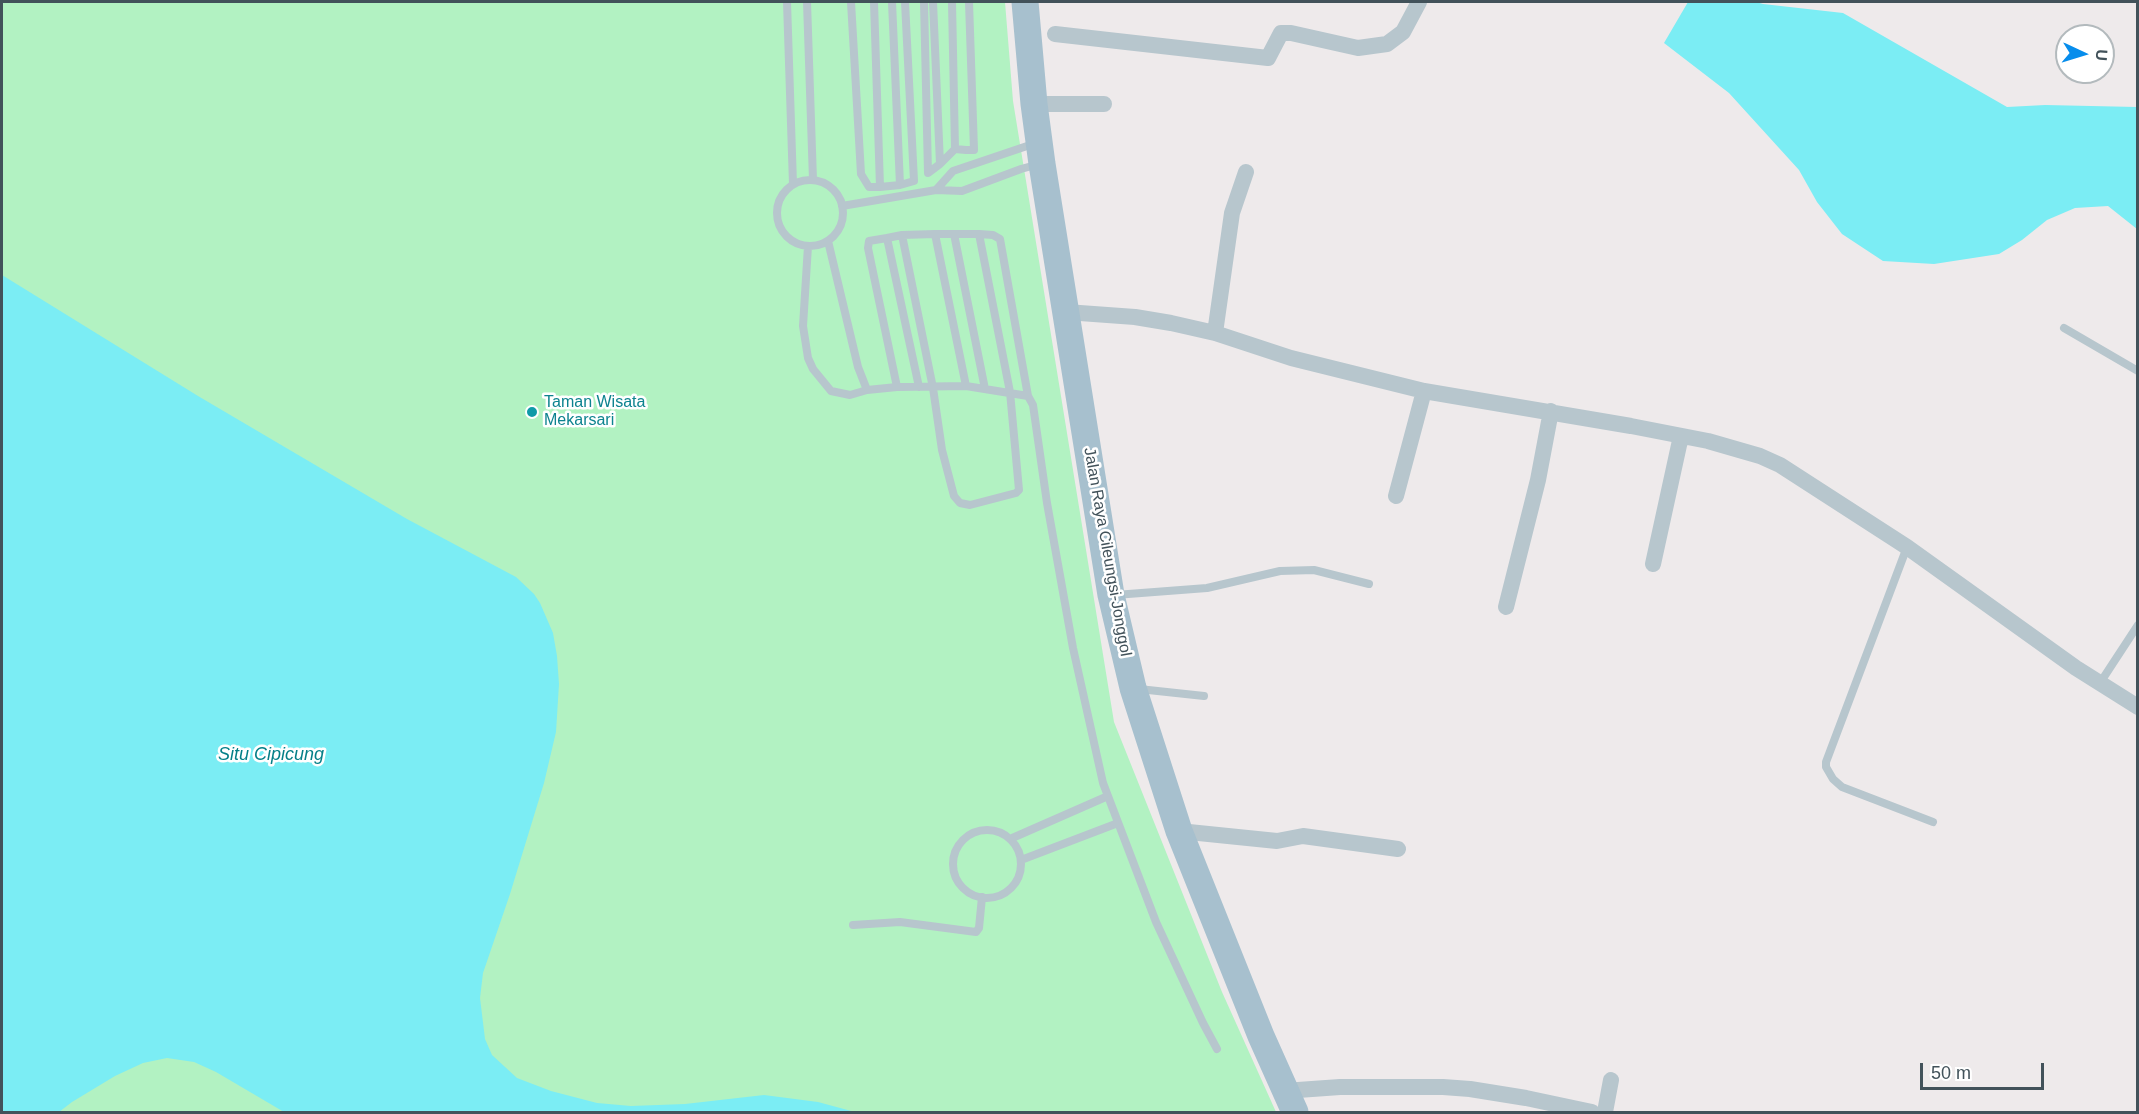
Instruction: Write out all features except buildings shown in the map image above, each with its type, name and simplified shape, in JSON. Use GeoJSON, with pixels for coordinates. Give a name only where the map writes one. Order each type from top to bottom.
{"type":"FeatureCollection","features":[{"type":"Feature","properties":{"kind":"main road","name":"Jalan Raya Cileungsi-Jonggol"},"geometry":{"type":"LineString","coordinates":[[1025,2],[1034,104],[1066,312],[1111,595],[1133,688],[1179,831],[1289,1102]]}},
{"type":"Feature","properties":{"kind":"street"},"geometry":{"type":"LineString","coordinates":[[1054,34],[1268,58],[1281,33],[1291,33],[1358,48],[1387,44],[1403,32],[1419,2]]}},
{"type":"Feature","properties":{"kind":"street"},"geometry":{"type":"LineString","coordinates":[[1034,104],[1104,104]]}},
{"type":"Feature","properties":{"kind":"street"},"geometry":{"type":"LineString","coordinates":[[1215,333],[1232,213],[1246,172]]}},
{"type":"Feature","properties":{"kind":"street"},"geometry":{"type":"LineString","coordinates":[[1066,312],[1171,322],[1215,333],[1291,358],[1424,391],[1551,411],[1741,450],[1780,465],[1907,547],[2076,668],[2138,707]]}},
{"type":"Feature","properties":{"kind":"street"},"geometry":{"type":"LineString","coordinates":[[1396,496],[1424,391]]}},
{"type":"Feature","properties":{"kind":"street"},"geometry":{"type":"LineString","coordinates":[[1506,607],[1538,480],[1551,411]]}},
{"type":"Feature","properties":{"kind":"street"},"geometry":{"type":"LineString","coordinates":[[1653,564],[1681,436]]}},
{"type":"Feature","properties":{"kind":"street"},"geometry":{"type":"LineString","coordinates":[[1179,831],[1277,841],[1303,836],[1398,849]]}},
{"type":"Feature","properties":{"kind":"street"},"geometry":{"type":"LineString","coordinates":[[1605,1113],[1611,1080]]}},
{"type":"Feature","properties":{"kind":"street"},"geometry":{"type":"LineString","coordinates":[[1289,1102],[1340,1087],[1443,1087],[1526,1098],[1592,1113]]}},
{"type":"Feature","properties":{"kind":"lane"},"geometry":{"type":"LineString","coordinates":[[788,2],[794,184]]}},
{"type":"Feature","properties":{"kind":"lane"},"geometry":{"type":"LineString","coordinates":[[807,2],[813,180]]}},
{"type":"Feature","properties":{"kind":"lane"},"geometry":{"type":"LineString","coordinates":[[851,2],[861,174],[869,187],[900,185],[914,181],[940,164],[955,149],[952,2]]}},
{"type":"Feature","properties":{"kind":"lane"},"geometry":{"type":"LineString","coordinates":[[874,2],[880,187]]}},
{"type":"Feature","properties":{"kind":"lane"},"geometry":{"type":"LineString","coordinates":[[892,2],[900,185]]}},
{"type":"Feature","properties":{"kind":"lane"},"geometry":{"type":"LineString","coordinates":[[905,2],[914,181]]}},
{"type":"Feature","properties":{"kind":"lane"},"geometry":{"type":"LineString","coordinates":[[924,2],[928,173]]}},
{"type":"Feature","properties":{"kind":"lane"},"geometry":{"type":"LineString","coordinates":[[933,2],[940,164]]}},
{"type":"Feature","properties":{"kind":"lane"},"geometry":{"type":"LineString","coordinates":[[955,149],[974,150],[969,2]]}},
{"type":"Feature","properties":{"kind":"lane"},"geometry":{"type":"LineString","coordinates":[[842,206],[936,190],[962,191],[1021,169],[1041,153]]}},
{"type":"Feature","properties":{"kind":"lane"},"geometry":{"type":"LineString","coordinates":[[936,190],[952,171],[1041,153]]}},
{"type":"Feature","properties":{"kind":"lane"},"geometry":{"type":"LineString","coordinates":[[813,180],[833,190],[842,206],[841,223],[836,233],[828,241],[815,246],[798,244],[790,238],[779,222],[780,202],[784,193],[794,184],[813,180]]}},
{"type":"Feature","properties":{"kind":"lane"},"geometry":{"type":"LineString","coordinates":[[935,234],[966,386]]}},
{"type":"Feature","properties":{"kind":"lane"},"geometry":{"type":"LineString","coordinates":[[954,234],[985,389]]}},
{"type":"Feature","properties":{"kind":"lane"},"geometry":{"type":"LineString","coordinates":[[902,235],[933,387],[942,450],[954,496],[965,505],[1016,493],[1019,490],[1010,392],[979,234]]}},
{"type":"Feature","properties":{"kind":"lane"},"geometry":{"type":"LineString","coordinates":[[897,387],[868,248],[869,241],[902,235],[993,235],[1000,240],[1028,396],[1033,405],[1047,503],[1073,648],[1103,783],[1156,922],[1203,1023],[1218,1049]]}},
{"type":"Feature","properties":{"kind":"lane"},"geometry":{"type":"LineString","coordinates":[[887,238],[919,387]]}},
{"type":"Feature","properties":{"kind":"lane"},"geometry":{"type":"LineString","coordinates":[[828,241],[858,367],[867,390]]}},
{"type":"Feature","properties":{"kind":"lane"},"geometry":{"type":"LineString","coordinates":[[808,246],[803,326],[808,358],[813,369],[831,391],[850,395],[867,390],[897,387],[966,386],[1028,396]]}},
{"type":"Feature","properties":{"kind":"lane"},"geometry":{"type":"LineString","coordinates":[[2064,328],[2138,371]]}},
{"type":"Feature","properties":{"kind":"lane"},"geometry":{"type":"LineString","coordinates":[[1907,547],[1826,767],[1833,779],[1842,787],[1933,822]]}},
{"type":"Feature","properties":{"kind":"lane"},"geometry":{"type":"LineString","coordinates":[[1111,595],[1207,588],[1280,571],[1314,570],[1369,584]]}},
{"type":"Feature","properties":{"kind":"lane"},"geometry":{"type":"LineString","coordinates":[[2100,683],[2138,625]]}},
{"type":"Feature","properties":{"kind":"lane"},"geometry":{"type":"LineString","coordinates":[[1133,688],[1204,696]]}},
{"type":"Feature","properties":{"kind":"lane"},"geometry":{"type":"LineString","coordinates":[[1010,839],[1108,796]]}},
{"type":"Feature","properties":{"kind":"lane"},"geometry":{"type":"LineString","coordinates":[[1021,860],[1118,823]]}},
{"type":"Feature","properties":{"kind":"lane"},"geometry":{"type":"LineString","coordinates":[[984,830],[996,831],[1010,839],[1018,849],[1021,860],[1019,875],[1011,888],[998,896],[982,897],[968,891],[956,878],[953,860],[957,849],[968,836],[984,830]]}},
{"type":"Feature","properties":{"kind":"lane"},"geometry":{"type":"LineString","coordinates":[[853,925],[900,922],[976,932],[980,928],[982,897]]}},
{"type":"Feature","properties":{"kind":"green space","name":"Taman Wisata Mekarsari"},"geometry":{"type":"Polygon","coordinates":[[[2,2],[1005,2],[1013,101],[1114,722],[1222,992],[1276,1112],[2,1112],[2,2]]]}},
{"type":"Feature","properties":{"kind":"water"},"geometry":{"type":"Polygon","coordinates":[[[1688,2],[1756,2],[1843,13],[2007,107],[2045,105],[2137,107],[2137,229],[2108,206],[2075,208],[2047,220],[2022,240],[1999,254],[1934,264],[1883,261],[1842,234],[1817,202],[1799,170],[1729,93],[1664,43],[1688,2]]]}},
{"type":"Feature","properties":{"kind":"water","name":"Situ Cipicung"},"geometry":{"type":"Polygon","coordinates":[[[2,275],[198,396],[407,519],[516,577],[540,603],[553,633],[557,656],[559,684],[556,732],[544,783],[483,973],[480,998],[485,1039],[492,1055],[517,1078],[551,1091],[597,1103],[631,1106],[685,1104],[764,1095],[818,1102],[855,1112],[284,1112],[216,1072],[194,1062],[167,1058],[143,1063],[115,1076],[59,1112],[2,1112],[2,275]]]}},
{"type":"Feature","properties":{"kind":"place","name":"Taman Wisata Mekarsari"},"geometry":{"type":"Point","coordinates":[532,412]}}]}
